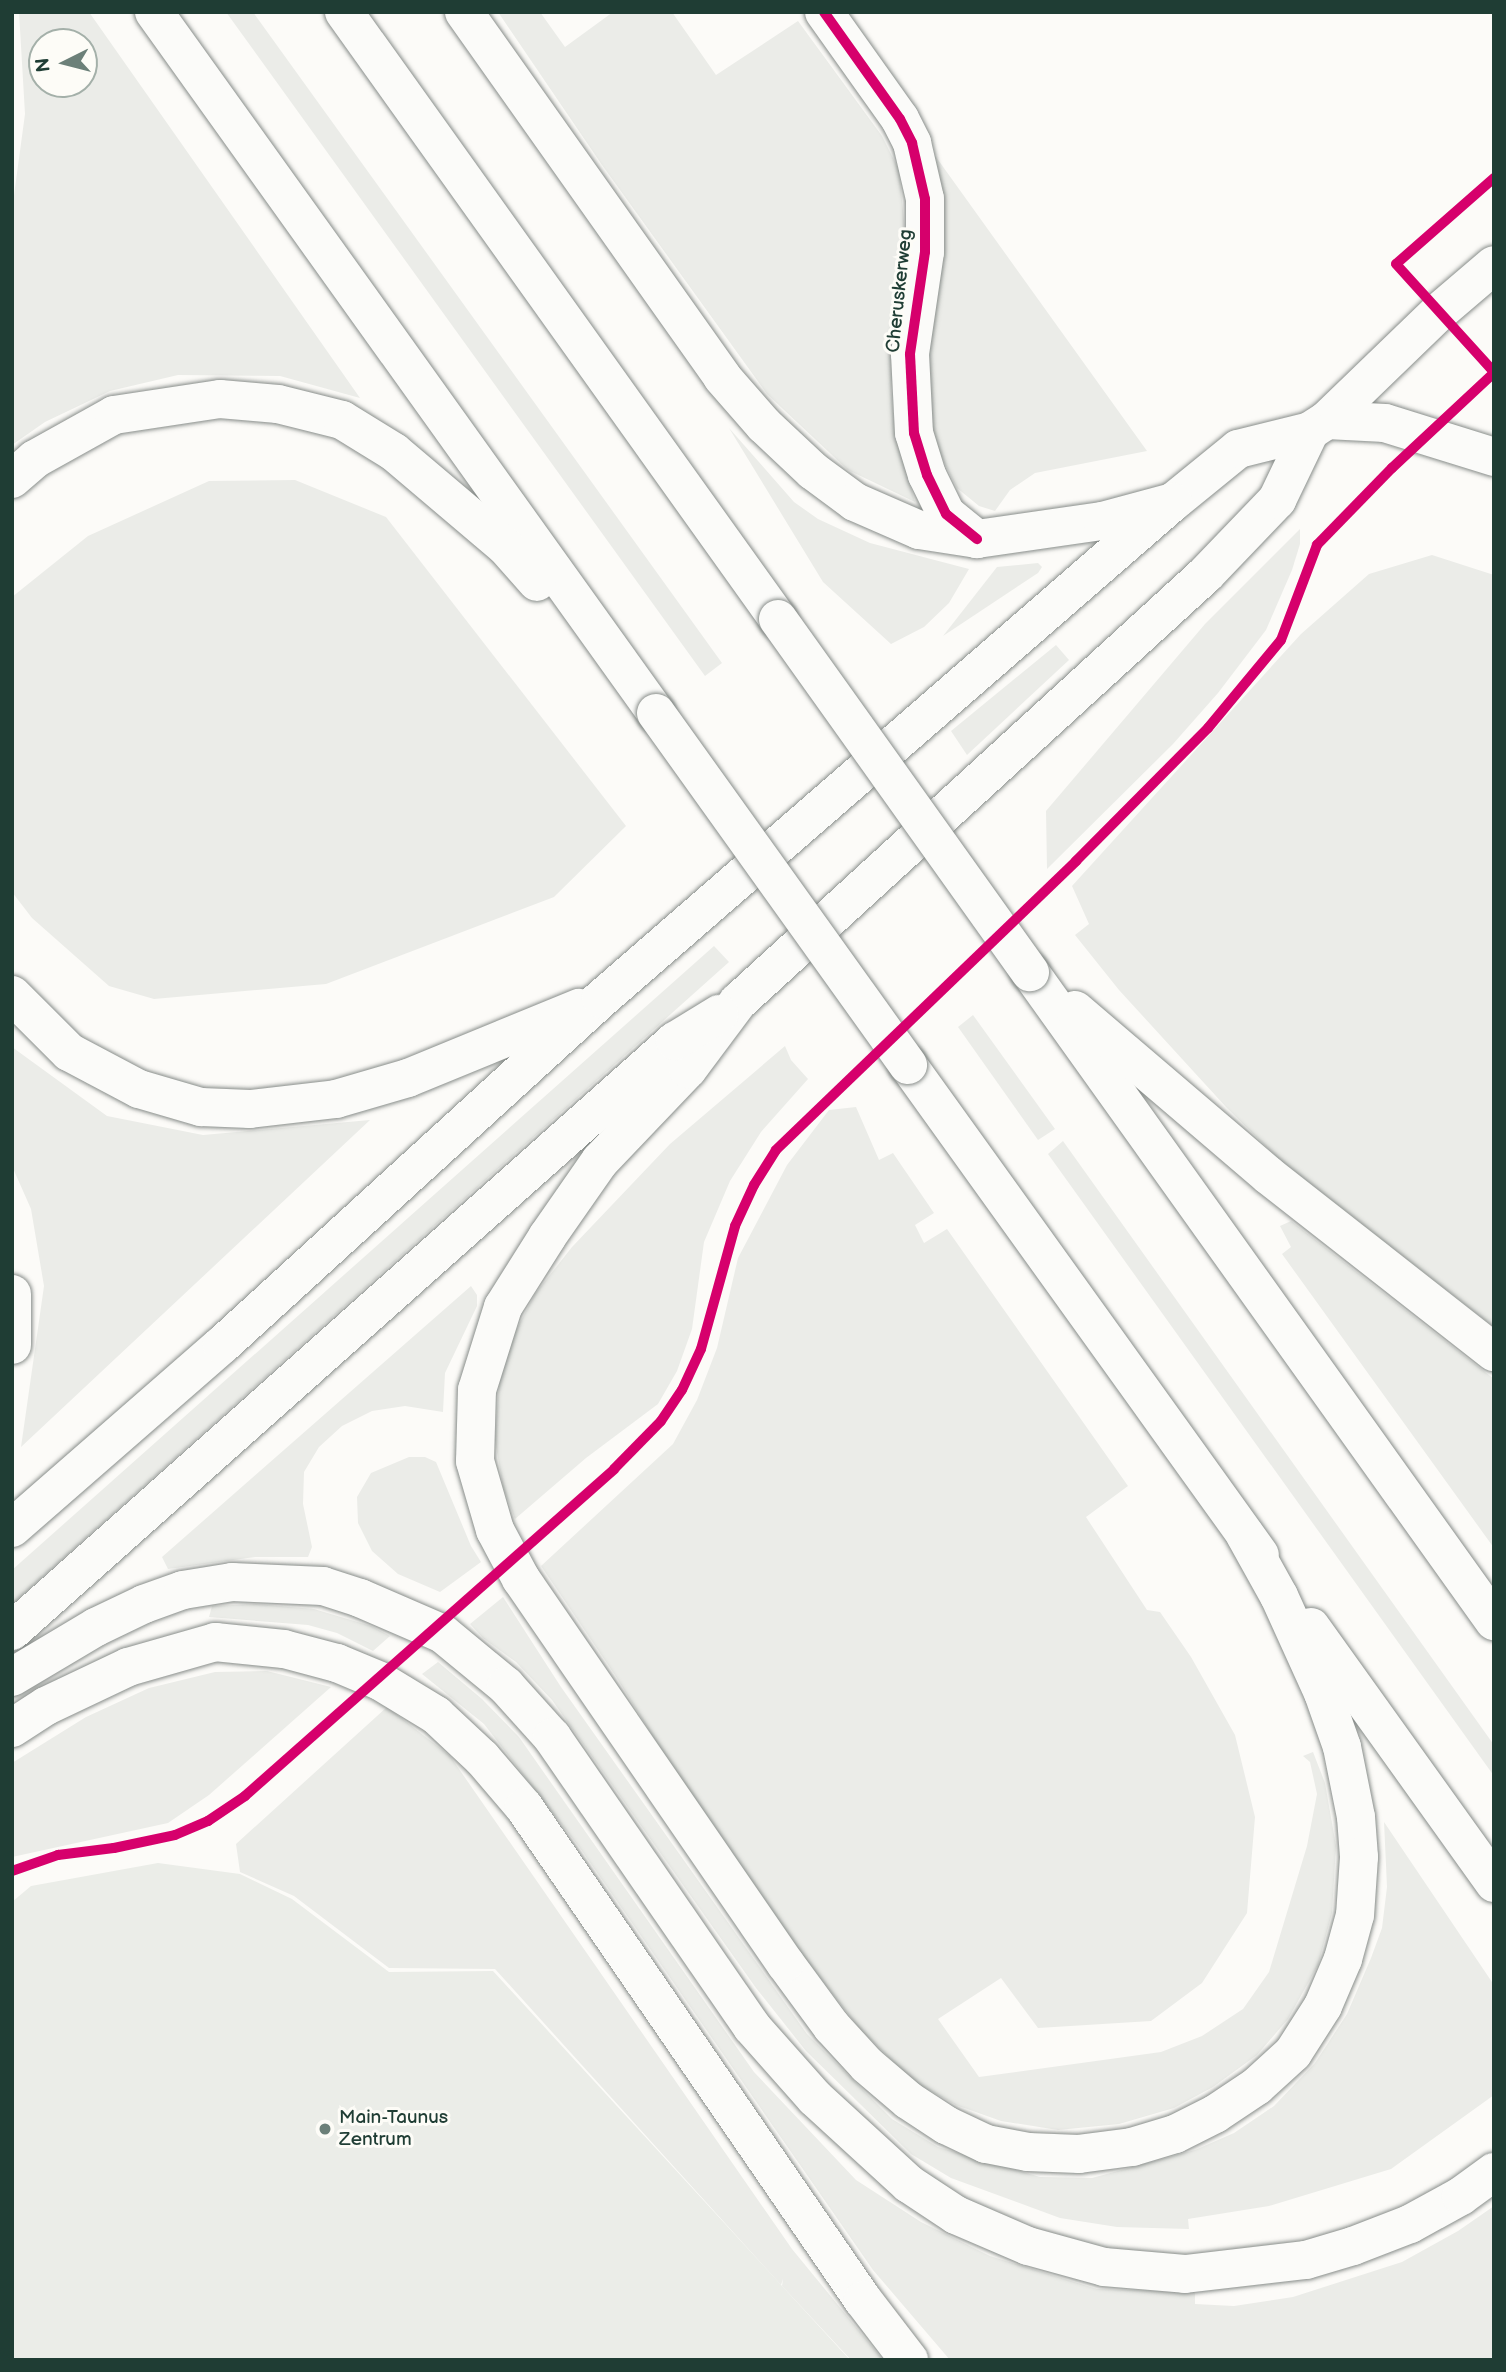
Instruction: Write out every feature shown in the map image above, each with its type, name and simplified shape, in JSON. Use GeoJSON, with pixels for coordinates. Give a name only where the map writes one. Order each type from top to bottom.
{"type":"FeatureCollection","features":[{"type":"Feature","properties":{"kind":"main road"},"geometry":{"type":"LineString","coordinates":[[154,12],[1494,1883]]}},
{"type":"Feature","properties":{"kind":"main road"},"geometry":{"type":"LineString","coordinates":[[344,12],[1494,1620]]}},
{"type":"Feature","properties":{"kind":"main road"},"geometry":{"type":"LineString","coordinates":[[464,12],[722,377],[764,425],[813,471],[855,502],[919,530],[977,539],[1102,521],[1173,502]]}},
{"type":"Feature","properties":{"kind":"main road","name":"Cheruskerweg"},"geometry":{"type":"LineString","coordinates":[[824,12],[900,119],[912,144],[925,212],[925,252],[910,354],[914,433],[927,475],[946,514],[977,539]]}},
{"type":"Feature","properties":{"kind":"main road"},"geometry":{"type":"LineString","coordinates":[[12,1631],[675,1041],[738,1002],[1206,574],[1277,500],[1318,426],[1439,312],[1494,265]]}},
{"type":"Feature","properties":{"kind":"main road"},"geometry":{"type":"LineString","coordinates":[[12,479],[35,459],[114,415],[220,399],[278,404],[342,421],[394,452],[505,546],[656,713]]}},
{"type":"Feature","properties":{"kind":"main road"},"geometry":{"type":"LineString","coordinates":[[12,1528],[232,1336],[601,999],[1173,502],[1238,449],[1318,426],[1385,423],[1494,457]]}},
{"type":"Feature","properties":{"kind":"main road"},"geometry":{"type":"LineString","coordinates":[[1030,972],[1268,1175],[1494,1352]]}},
{"type":"Feature","properties":{"kind":"main road"},"geometry":{"type":"LineString","coordinates":[[12,995],[69,1052],[139,1089],[201,1107],[250,1109],[336,1098],[408,1078],[601,999]]}},
{"type":"Feature","properties":{"kind":"main road"},"geometry":{"type":"LineString","coordinates":[[738,1002],[688,1069],[600,1161],[503,1307],[477,1390],[475,1461],[495,1530],[521,1579],[785,1964],[832,2028],[867,2065],[908,2100],[946,2125],[986,2144],[1028,2152],[1092,2152],[1132,2147],[1175,2134],[1215,2114],[1256,2086],[1293,2053],[1323,2006],[1343,1959],[1355,1915],[1359,1857],[1356,1817],[1342,1746],[1279,1596],[1245,1535]]}},
{"type":"Feature","properties":{"kind":"main road"},"geometry":{"type":"LineString","coordinates":[[12,1294],[12,1345]]}},
{"type":"Feature","properties":{"kind":"main road"},"geometry":{"type":"LineString","coordinates":[[12,1677],[96,1627],[144,1604],[183,1590],[232,1582],[323,1586],[360,1598],[443,1633],[506,1686],[552,1737],[752,2027],[815,2098],[909,2185],[956,2215],[1028,2246],[1104,2267],[1185,2274],[1306,2260],[1410,2224],[1461,2196],[1494,2172]]}},
{"type":"Feature","properties":{"kind":"main road"},"geometry":{"type":"LineString","coordinates":[[12,1728],[46,1706],[128,1667],[215,1642],[284,1648],[337,1663],[380,1681],[436,1715],[482,1758],[524,1807],[855,2288],[909,2360]]}},
{"type":"Feature","properties":{"kind":"shaded area"},"geometry":{"type":"Polygon","coordinates":[[[19,12],[89,12],[360,398],[280,376],[178,375],[110,391],[45,422],[12,445],[12,210],[25,114],[19,12]]]}},
{"type":"Feature","properties":{"kind":"shaded area"},"geometry":{"type":"Polygon","coordinates":[[[226,12],[253,12],[722,663],[705,676],[226,12]]]}},
{"type":"Feature","properties":{"kind":"shaded area"},"geometry":{"type":"Polygon","coordinates":[[[498,12],[540,12],[565,47],[613,12],[672,12],[716,75],[798,21],[882,136],[899,170],[905,231],[891,389],[895,433],[915,502],[848,470],[767,394],[602,165],[498,12]]]}},
{"type":"Feature","properties":{"kind":"shaded area"},"geometry":{"type":"Polygon","coordinates":[[[931,150],[1147,451],[1035,473],[1010,490],[995,511],[979,506],[957,488],[938,450],[926,397],[931,150]]]}},
{"type":"Feature","properties":{"kind":"shaded area"},"geometry":{"type":"Polygon","coordinates":[[[729,428],[794,502],[818,519],[870,543],[969,569],[949,603],[924,627],[891,644],[823,582],[729,428]]]}},
{"type":"Feature","properties":{"kind":"shaded area"},"geometry":{"type":"Polygon","coordinates":[[[295,480],[386,517],[626,826],[554,897],[326,984],[154,999],[109,986],[32,918],[12,892],[12,597],[88,536],[209,481],[295,480]]]}},
{"type":"Feature","properties":{"kind":"shaded area"},"geometry":{"type":"Polygon","coordinates":[[[1300,529],[1300,544],[1292,570],[1266,630],[1218,693],[1173,744],[1047,869],[1046,811],[1205,624],[1300,529]]]}},
{"type":"Feature","properties":{"kind":"shaded area"},"geometry":{"type":"Polygon","coordinates":[[[1432,555],[1494,575],[1494,1327],[1279,1159],[1226,1107],[1119,990],[1075,935],[1089,924],[1072,886],[1301,634],[1369,574],[1432,555]]]}},
{"type":"Feature","properties":{"kind":"shaded area"},"geometry":{"type":"Polygon","coordinates":[[[1038,563],[1042,567],[1038,573],[943,636],[997,567],[1038,563]]]}},
{"type":"Feature","properties":{"kind":"shaded area"},"geometry":{"type":"Polygon","coordinates":[[[1056,645],[1069,660],[967,755],[951,731],[1056,645]]]}},
{"type":"Feature","properties":{"kind":"shaded area"},"geometry":{"type":"Polygon","coordinates":[[[714,946],[729,962],[12,1604],[12,1570],[714,946]]]}},
{"type":"Feature","properties":{"kind":"shaded area"},"geometry":{"type":"Polygon","coordinates":[[[973,1015],[1055,1129],[1038,1140],[958,1027],[973,1015]]]}},
{"type":"Feature","properties":{"kind":"shaded area"},"geometry":{"type":"Polygon","coordinates":[[[785,1046],[791,1060],[808,1079],[761,1132],[730,1181],[704,1242],[692,1329],[677,1371],[658,1404],[586,1458],[515,1519],[503,1487],[495,1440],[499,1384],[512,1338],[535,1294],[572,1247],[670,1144],[785,1046]]]}},
{"type":"Feature","properties":{"kind":"shaded area"},"geometry":{"type":"Polygon","coordinates":[[[12,1047],[107,1116],[203,1135],[370,1120],[21,1447],[44,1286],[31,1209],[12,1166],[12,1047]]]}},
{"type":"Feature","properties":{"kind":"shaded area"},"geometry":{"type":"Polygon","coordinates":[[[856,1107],[879,1160],[893,1153],[934,1213],[915,1225],[924,1243],[947,1229],[1128,1486],[1086,1517],[1147,1610],[1160,1612],[1191,1657],[1235,1735],[1255,1817],[1247,1913],[1202,1983],[1151,2021],[1038,2028],[1001,1978],[938,2019],[979,2077],[1161,2052],[1202,2036],[1243,2009],[1269,1972],[1307,1846],[1317,1794],[1310,1762],[1303,1756],[1313,1752],[1325,1783],[1336,1846],[1332,1913],[1318,1965],[1288,2019],[1257,2055],[1213,2087],[1174,2108],[1119,2124],[1058,2130],[1001,2121],[956,2105],[913,2081],[860,2029],[800,1952],[691,1798],[615,1675],[541,1566],[673,1444],[697,1400],[717,1348],[738,1258],[787,1165],[829,1110],[856,1107]]]}},
{"type":"Feature","properties":{"kind":"shaded area"},"geometry":{"type":"Polygon","coordinates":[[[1063,1141],[1494,1745],[1494,1776],[1048,1154],[1063,1141]]]}},
{"type":"Feature","properties":{"kind":"shaded area"},"geometry":{"type":"Polygon","coordinates":[[[1291,1221],[1494,1379],[1494,1548],[1282,1254],[1291,1247],[1280,1226],[1291,1221]]]}},
{"type":"Feature","properties":{"kind":"shaded area"},"geometry":{"type":"Polygon","coordinates":[[[471,1286],[477,1295],[477,1306],[445,1373],[443,1412],[405,1406],[372,1411],[342,1426],[319,1447],[304,1472],[303,1504],[312,1547],[308,1557],[255,1557],[168,1569],[162,1557],[471,1286]]]}},
{"type":"Feature","properties":{"kind":"shaded area"},"geometry":{"type":"Polygon","coordinates":[[[409,1457],[425,1457],[436,1462],[471,1546],[481,1562],[440,1592],[398,1574],[372,1551],[358,1523],[357,1497],[371,1473],[409,1457]]]}},
{"type":"Feature","properties":{"kind":"shaded area"},"geometry":{"type":"Polygon","coordinates":[[[503,1597],[561,1687],[807,2034],[892,2119],[938,2147],[1040,2177],[1092,2178],[1195,2150],[1234,2133],[1274,2106],[1315,2063],[1347,2014],[1371,1958],[1382,1928],[1387,1887],[1384,1822],[1494,1985],[1494,2095],[1391,2169],[1269,2206],[1188,2219],[1189,2229],[1117,2227],[1060,2218],[951,2178],[911,2154],[806,2051],[756,1988],[552,1700],[516,1662],[483,1638],[470,1624],[503,1597]]]}},
{"type":"Feature","properties":{"kind":"shaded area"},"geometry":{"type":"Polygon","coordinates":[[[256,1604],[314,1609],[371,1626],[390,1636],[373,1651],[337,1633],[308,1625],[209,1617],[212,1606],[256,1604]]]}},
{"type":"Feature","properties":{"kind":"shaded area"},"geometry":{"type":"Polygon","coordinates":[[[438,1662],[482,1699],[519,1737],[754,2072],[856,2180],[921,2222],[990,2256],[1097,2289],[1195,2292],[1195,2304],[1234,2306],[1293,2297],[1402,2262],[1458,2231],[1494,2206],[1494,2360],[950,2360],[873,2270],[580,1848],[484,1724],[422,1674],[438,1662]]]}},
{"type":"Feature","properties":{"kind":"shaded area"},"geometry":{"type":"Polygon","coordinates":[[[267,1671],[331,1687],[209,1795],[168,1823],[12,1857],[12,1763],[86,1717],[149,1688],[215,1672],[267,1671]]]}},
{"type":"Feature","properties":{"kind":"shaded area"},"geometry":{"type":"Polygon","coordinates":[[[387,1707],[450,1756],[792,2249],[883,2360],[851,2360],[782,2286],[783,2279],[781,2285],[495,1969],[389,1968],[294,1896],[240,1872],[236,1844],[387,1707]]]}},
{"type":"Feature","properties":{"kind":"shaded area","name":"Main-Taunus Zentrum"},"geometry":{"type":"Polygon","coordinates":[[[158,1863],[240,1874],[292,1899],[389,1972],[493,1971],[850,2360],[12,2360],[12,1902],[31,1886],[158,1863]]]}},
{"type":"Feature","properties":{"kind":"cycle path"},"geometry":{"type":"LineString","coordinates":[[824,12],[900,119],[912,143],[925,199],[925,252],[910,354],[914,433],[927,475],[946,514],[977,539]]}},
{"type":"Feature","properties":{"kind":"cycle path"},"geometry":{"type":"LineString","coordinates":[[1494,178],[1396,264],[1494,372]]}},
{"type":"Feature","properties":{"kind":"cycle path"},"geometry":{"type":"LineString","coordinates":[[12,1871],[58,1855],[114,1848],[175,1835],[208,1821],[245,1796],[614,1469],[661,1421],[682,1390],[701,1349],[735,1226],[754,1185],[776,1150],[1076,861],[1208,728],[1281,640],[1317,545],[1392,468],[1494,373]]}},
{"type":"Feature","properties":{"kind":"place","name":"Main-Taunus Zentrum"},"geometry":{"type":"Point","coordinates":[325,2129]}}]}
